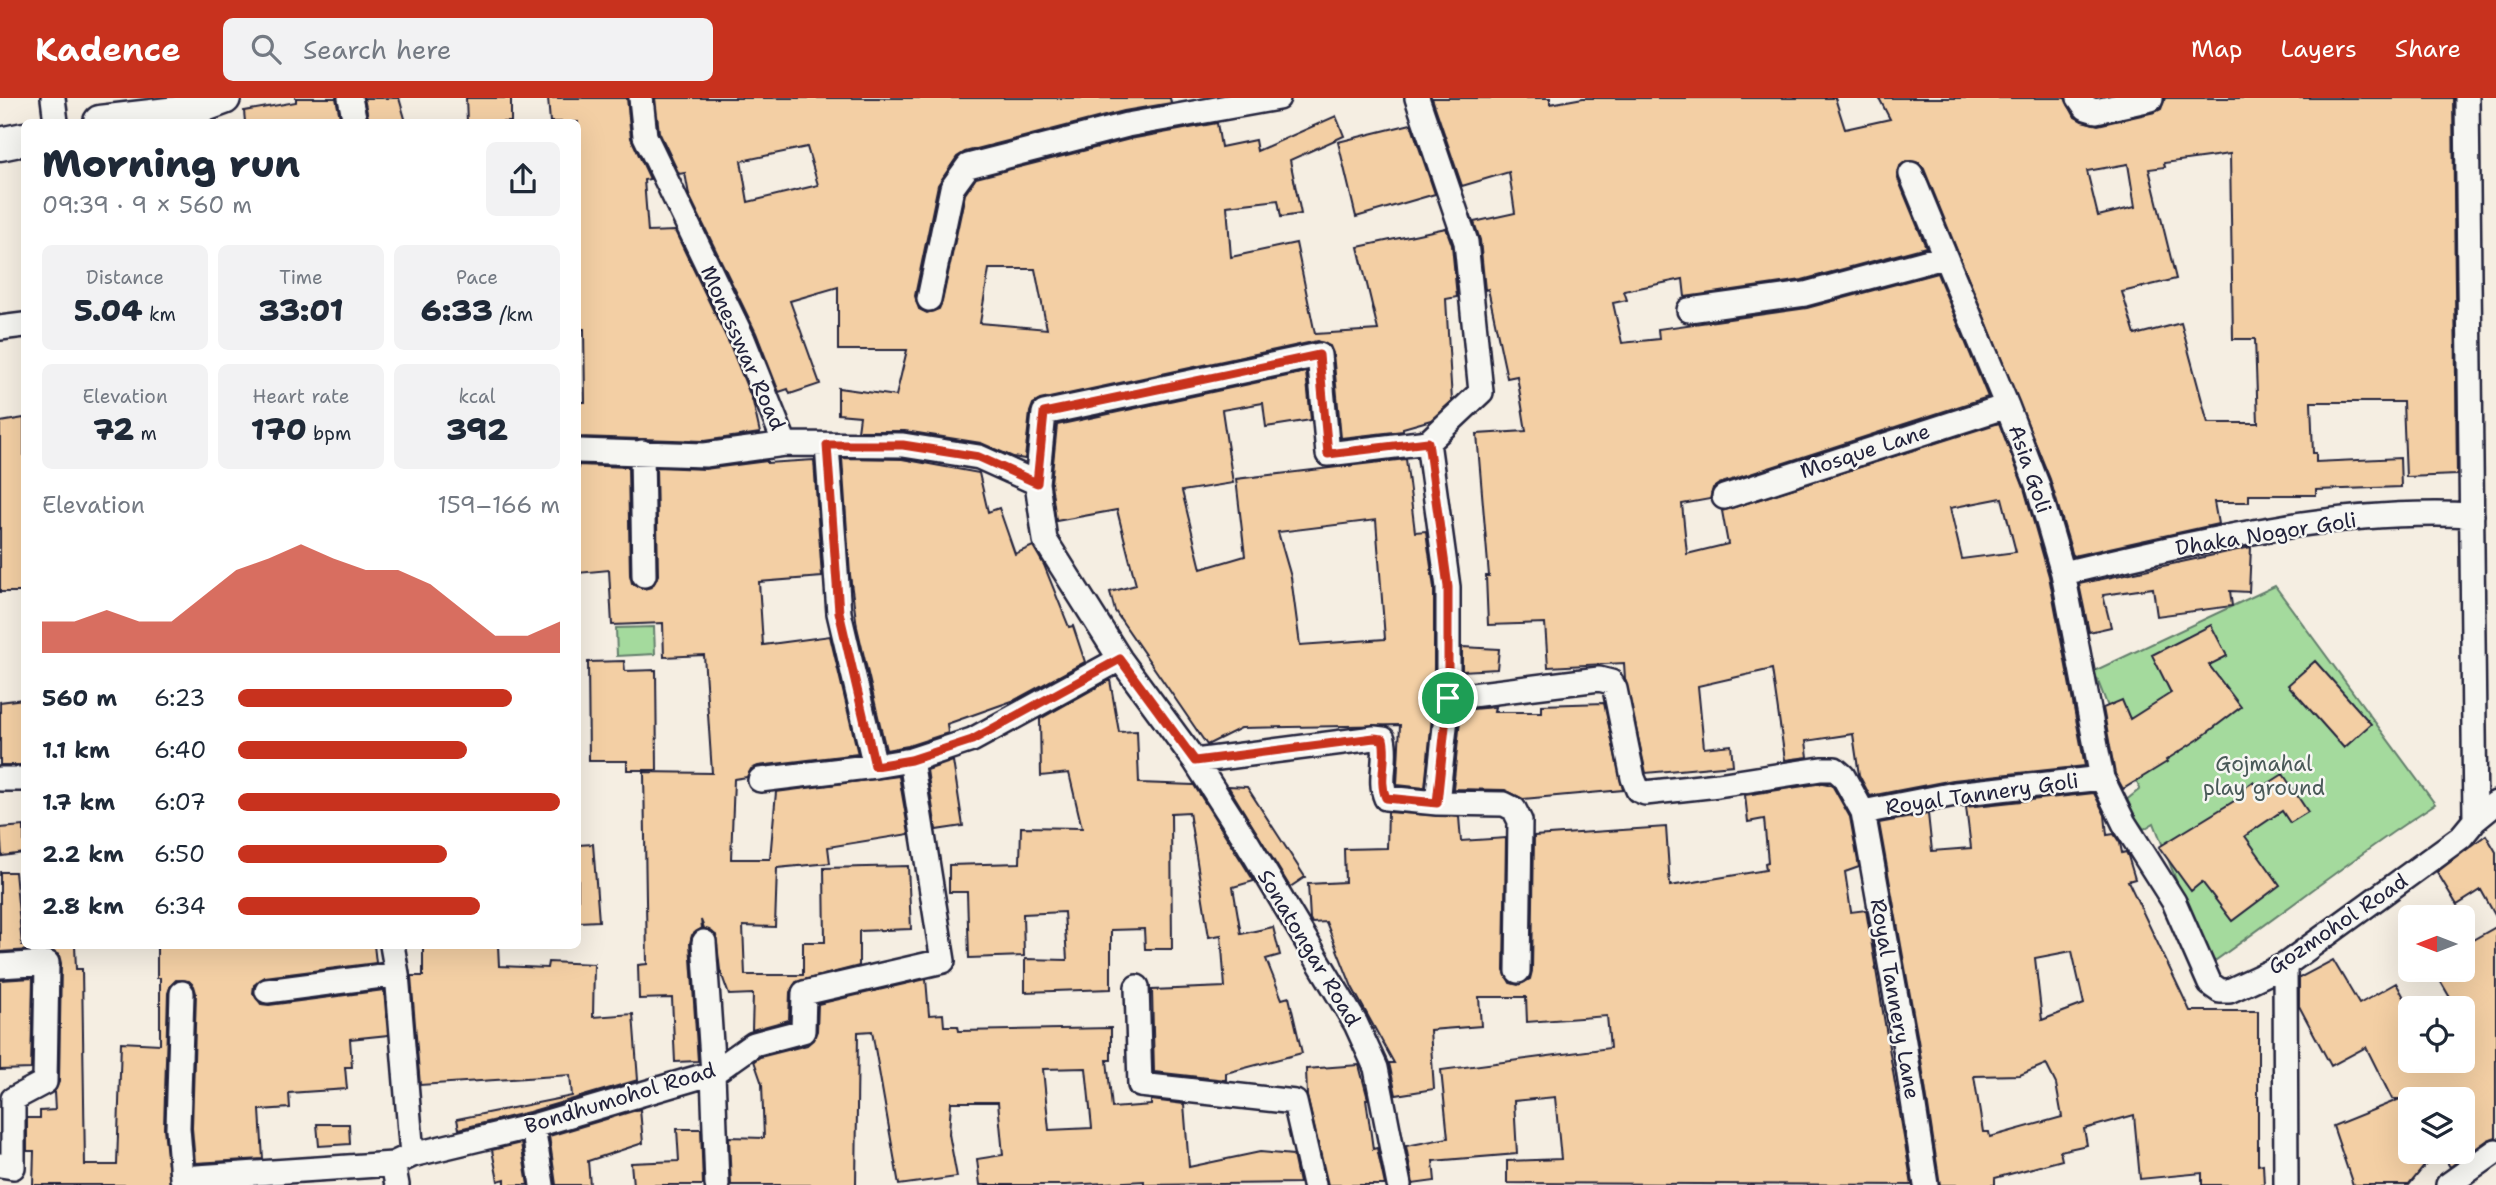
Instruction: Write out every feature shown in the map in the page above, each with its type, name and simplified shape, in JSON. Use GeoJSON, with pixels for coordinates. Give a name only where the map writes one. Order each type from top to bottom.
{"type":"FeatureCollection","features":[{"type":"Feature","properties":{"kind":"street"},"geometry":{"type":"LineString","coordinates":[[53,98],[56,119]]}},
{"type":"Feature","properties":{"kind":"street"},"geometry":{"type":"LineString","coordinates":[[115,119],[224,98]]}},
{"type":"Feature","properties":{"kind":"street"},"geometry":{"type":"LineString","coordinates":[[350,98],[354,119]]}},
{"type":"Feature","properties":{"kind":"street","name":"Monesswar Road"},"geometry":{"type":"LineString","coordinates":[[581,451],[705,454],[785,444],[743,339],[645,136],[641,98]]}},
{"type":"Feature","properties":{"kind":"street"},"geometry":{"type":"LineString","coordinates":[[929,299],[952,188],[968,166],[1127,125],[1278,98]]}},
{"type":"Feature","properties":{"kind":"street"},"geometry":{"type":"LineString","coordinates":[[1418,98],[1466,242],[1481,392],[1428,442],[1448,587],[1448,698],[1437,803]]}},
{"type":"Feature","properties":{"kind":"street"},"geometry":{"type":"LineString","coordinates":[[2079,98],[2086,108],[2096,111],[2151,99]]}},
{"type":"Feature","properties":{"kind":"street"},"geometry":{"type":"LineString","coordinates":[[2466,98],[2475,820]]}},
{"type":"Feature","properties":{"kind":"street"},"geometry":{"type":"LineString","coordinates":[[0,144],[21,140]]}},
{"type":"Feature","properties":{"kind":"street","name":"Asia Goli"},"geometry":{"type":"LineString","coordinates":[[1911,174],[2037,484],[2063,573],[2102,778]]}},
{"type":"Feature","properties":{"kind":"street"},"geometry":{"type":"LineString","coordinates":[[1689,310],[1805,294],[1944,257]]}},
{"type":"Feature","properties":{"kind":"street"},"geometry":{"type":"LineString","coordinates":[[0,328],[21,325]]}},
{"type":"Feature","properties":{"kind":"street","name":"Sonatongar Road"},"geometry":{"type":"LineString","coordinates":[[1399,1185],[1376,1068],[1356,1024],[1195,761],[1120,659],[1045,540],[1037,483],[1044,413],[1319,355],[1328,454],[1428,442]]}},
{"type":"Feature","properties":{"kind":"street","name":"Mosque Lane"},"geometry":{"type":"LineString","coordinates":[[1724,497],[2007,405]]}},
{"type":"Feature","properties":{"kind":"street"},"geometry":{"type":"LineString","coordinates":[[785,444],[903,445],[979,457],[1037,483]]}},
{"type":"Feature","properties":{"kind":"street"},"geometry":{"type":"LineString","coordinates":[[827,445],[839,612],[875,766]]}},
{"type":"Feature","properties":{"kind":"street"},"geometry":{"type":"LineString","coordinates":[[642,452],[644,575]]}},
{"type":"Feature","properties":{"kind":"street","name":"Dhaka Nogor Goli"},"geometry":{"type":"LineString","coordinates":[[2063,573],[2227,536],[2314,522],[2427,513],[2472,515]]}},
{"type":"Feature","properties":{"kind":"street"},"geometry":{"type":"LineString","coordinates":[[761,780],[911,760],[972,740],[1120,659]]}},
{"type":"Feature","properties":{"kind":"street","name":"Royal Tannery Lane"},"geometry":{"type":"LineString","coordinates":[[1448,698],[1599,679],[1611,682],[1615,689],[1638,790],[1644,793],[1821,769],[1835,769],[1843,776],[1863,813],[1904,1042],[1926,1185]]}},
{"type":"Feature","properties":{"kind":"street"},"geometry":{"type":"LineString","coordinates":[[1195,761],[1383,739],[1383,791],[1386,798],[1437,803],[1504,804],[1514,809],[1520,821],[1518,971]]}},
{"type":"Feature","properties":{"kind":"street","name":"Bondhumohol Road"},"geometry":{"type":"LineString","coordinates":[[183,1182],[400,1168],[713,1073],[754,1044],[803,1031],[804,993],[943,961],[911,760]]}},
{"type":"Feature","properties":{"kind":"street","name":"Gozmohol Road"},"geometry":{"type":"LineString","coordinates":[[2102,778],[2124,823],[2174,902],[2210,984],[2220,991],[2229,991],[2285,965],[2461,836],[2496,803]]}},
{"type":"Feature","properties":{"kind":"street","name":"Royal Tannery Goli"},"geometry":{"type":"LineString","coordinates":[[1863,813],[1955,794],[2102,778]]}},
{"type":"Feature","properties":{"kind":"street"},"geometry":{"type":"LineString","coordinates":[[0,779],[21,779]]}},
{"type":"Feature","properties":{"kind":"street"},"geometry":{"type":"LineString","coordinates":[[704,942],[717,1185]]}},
{"type":"Feature","properties":{"kind":"street"},"geometry":{"type":"LineString","coordinates":[[393,949],[397,974],[400,1168]]}},
{"type":"Feature","properties":{"kind":"street"},"geometry":{"type":"LineString","coordinates":[[0,966],[47,963],[46,1082],[13,1099],[13,1167],[0,1166]]}},
{"type":"Feature","properties":{"kind":"street"},"geometry":{"type":"LineString","coordinates":[[2285,965],[2286,1185]]}},
{"type":"Feature","properties":{"kind":"street"},"geometry":{"type":"LineString","coordinates":[[267,991],[397,974]]}},
{"type":"Feature","properties":{"kind":"street"},"geometry":{"type":"LineString","coordinates":[[1137,987],[1140,1086],[1295,1102],[1314,1185]]}},
{"type":"Feature","properties":{"kind":"street"},"geometry":{"type":"LineString","coordinates":[[181,993],[178,1128],[183,1182]]}},
{"type":"Feature","properties":{"kind":"street"},"geometry":{"type":"LineString","coordinates":[[533,1126],[542,1185]]}},
{"type":"Feature","properties":{"kind":"street"},"geometry":{"type":"LineString","coordinates":[[2448,1185],[2496,1151]]}},
{"type":"Feature","properties":{"kind":"green space","name":"Gojmahal play ground"},"geometry":{"type":"Polygon","coordinates":[[[2275,586],[2435,804],[2209,965],[2154,823],[2144,829],[2124,802],[2140,789],[2094,671],[2275,586]]]}},
{"type":"Feature","properties":{"kind":"green space"},"geometry":{"type":"Polygon","coordinates":[[[654,627],[655,654],[617,656],[616,628],[654,627]]]}},
{"type":"Feature","properties":{"kind":"building"},"geometry":{"type":"Polygon","coordinates":[[[296,98],[336,98],[340,119],[245,119],[244,111],[296,102],[296,98]]]}},
{"type":"Feature","properties":{"kind":"building"},"geometry":{"type":"Polygon","coordinates":[[[364,98],[399,98],[405,119],[368,119],[364,98]]]}},
{"type":"Feature","properties":{"kind":"building"},"geometry":{"type":"Polygon","coordinates":[[[466,98],[511,98],[511,119],[467,119],[466,98]]]}},
{"type":"Feature","properties":{"kind":"building"},"geometry":{"type":"Polygon","coordinates":[[[548,98],[627,98],[631,138],[650,179],[644,180],[648,232],[675,231],[730,345],[753,402],[760,433],[704,441],[581,437],[581,402],[585,402],[584,329],[581,329],[581,119],[550,119],[548,98]]]}},
{"type":"Feature","properties":{"kind":"building"},"geometry":{"type":"Polygon","coordinates":[[[655,98],[1170,98],[1171,103],[1124,111],[965,152],[957,157],[938,185],[915,296],[919,309],[927,313],[939,309],[942,302],[965,194],[976,178],[1130,139],[1217,123],[1221,147],[1255,140],[1257,151],[1336,116],[1344,136],[1290,160],[1301,214],[1281,217],[1278,200],[1227,206],[1231,257],[1296,243],[1315,334],[1378,330],[1358,247],[1446,228],[1452,245],[1457,297],[1446,299],[1452,401],[1431,420],[1403,428],[1403,431],[1341,438],[1333,353],[1330,346],[1317,341],[1040,400],[1033,404],[1030,412],[1025,459],[1013,457],[981,443],[905,431],[858,431],[860,416],[838,414],[838,388],[896,396],[907,350],[838,350],[838,287],[790,301],[820,384],[790,394],[788,389],[779,392],[756,333],[689,195],[685,173],[679,174],[659,132],[655,98]],[[807,147],[741,161],[748,202],[818,185],[807,147]],[[989,269],[980,323],[1047,329],[1035,269],[989,269]]]}},
{"type":"Feature","properties":{"kind":"building"},"geometry":{"type":"Polygon","coordinates":[[[1432,98],[1550,98],[1550,104],[1583,98],[1835,98],[1845,129],[1890,119],[1879,98],[2065,98],[2075,117],[2098,125],[2155,112],[2161,109],[2165,98],[2453,98],[2457,475],[2406,477],[2403,402],[2311,402],[2313,453],[2316,453],[2316,462],[2400,458],[2401,487],[2316,490],[2316,495],[2249,495],[2249,502],[2214,502],[2218,524],[2073,556],[2050,479],[1924,169],[1919,163],[1906,161],[1900,166],[1898,179],[1926,247],[1802,280],[1685,297],[1683,279],[1624,291],[1627,300],[1613,303],[1622,343],[1659,339],[1658,329],[1807,308],[1937,273],[1988,397],[1719,484],[1713,488],[1710,499],[1682,504],[1687,554],[1728,544],[1722,511],[1999,423],[2024,488],[2049,576],[2085,766],[1953,780],[1870,796],[1859,775],[1853,734],[1806,741],[1808,757],[1785,760],[1772,669],[1698,686],[1704,748],[1731,745],[1733,765],[1646,773],[1625,679],[1624,663],[1548,667],[1545,623],[1488,625],[1486,576],[1489,576],[1477,434],[1526,431],[1517,376],[1507,378],[1488,289],[1485,290],[1480,240],[1474,222],[1515,213],[1509,172],[1462,186],[1432,98]],[[2230,154],[2164,163],[2165,167],[2149,169],[2176,279],[2122,292],[2135,335],[2181,323],[2208,423],[2258,423],[2255,339],[2233,339],[2230,154]],[[2128,164],[2087,171],[2098,216],[2135,207],[2128,164]],[[2002,498],[1950,508],[1962,559],[2016,552],[2002,498]]]}},
{"type":"Feature","properties":{"kind":"building"},"geometry":{"type":"Polygon","coordinates":[[[1411,124],[1435,194],[1356,217],[1338,142],[1411,124]]]}},
{"type":"Feature","properties":{"kind":"building"},"geometry":{"type":"Polygon","coordinates":[[[1306,372],[1311,420],[1266,427],[1263,403],[1222,410],[1233,483],[1182,491],[1201,569],[1245,556],[1236,479],[1406,459],[1415,532],[1426,531],[1434,588],[1434,697],[1425,788],[1397,785],[1400,725],[1241,728],[1207,745],[1115,611],[1110,592],[1136,585],[1117,510],[1056,521],[1051,483],[1057,425],[1306,372]],[[1376,520],[1278,532],[1291,577],[1300,645],[1385,639],[1376,520]]]}},
{"type":"Feature","properties":{"kind":"building"},"geometry":{"type":"Polygon","coordinates":[[[21,418],[21,592],[0,592],[0,422],[21,418]]]}},
{"type":"Feature","properties":{"kind":"building"},"geometry":{"type":"Polygon","coordinates":[[[842,458],[902,459],[979,473],[988,512],[999,508],[1015,554],[1033,546],[1044,565],[1069,627],[1073,626],[1085,662],[1015,700],[947,724],[948,733],[886,750],[857,627],[850,575],[842,458]]]}},
{"type":"Feature","properties":{"kind":"building"},"geometry":{"type":"Polygon","coordinates":[[[814,460],[822,577],[759,582],[763,645],[830,636],[858,754],[758,766],[751,769],[747,777],[734,779],[731,859],[770,859],[776,792],[899,776],[909,834],[828,847],[830,863],[777,868],[775,927],[743,926],[745,975],[803,975],[803,942],[825,942],[824,868],[908,866],[911,929],[859,931],[859,966],[796,982],[790,992],[789,1020],[752,1030],[753,994],[729,995],[720,970],[716,935],[704,928],[701,920],[702,928],[692,935],[690,943],[698,1061],[675,1062],[672,998],[639,999],[638,965],[647,964],[644,772],[712,773],[704,655],[664,657],[663,623],[612,625],[609,570],[581,573],[581,465],[628,467],[630,575],[632,583],[644,589],[652,587],[658,575],[656,467],[705,469],[814,460]]]}},
{"type":"Feature","properties":{"kind":"building"},"geometry":{"type":"Polygon","coordinates":[[[2251,547],[2249,592],[2230,591],[2232,606],[2157,616],[2153,588],[2103,595],[2111,627],[2089,632],[2079,584],[2251,547]]]}},
{"type":"Feature","properties":{"kind":"building"},"geometry":{"type":"Polygon","coordinates":[[[2211,625],[2227,656],[2209,665],[2241,707],[2166,760],[2167,762],[2123,789],[2115,774],[2103,708],[2122,700],[2130,719],[2171,693],[2152,655],[2211,625]]]}},
{"type":"Feature","properties":{"kind":"building"},"geometry":{"type":"Polygon","coordinates":[[[1462,647],[1499,649],[1497,669],[1462,671],[1462,647]]]}},
{"type":"Feature","properties":{"kind":"building"},"geometry":{"type":"Polygon","coordinates":[[[624,661],[625,671],[656,670],[657,770],[627,770],[627,761],[589,761],[588,662],[624,661]]]}},
{"type":"Feature","properties":{"kind":"building"},"geometry":{"type":"Polygon","coordinates":[[[2315,661],[2371,724],[2344,748],[2288,685],[2315,661]]]}},
{"type":"Feature","properties":{"kind":"building"},"geometry":{"type":"Polygon","coordinates":[[[1110,680],[1119,732],[1137,731],[1139,783],[1194,785],[1254,881],[1233,887],[1241,934],[1273,927],[1280,955],[1266,959],[1282,999],[1289,997],[1302,1053],[1226,1073],[1226,1080],[1154,1072],[1152,990],[1225,987],[1221,935],[1209,937],[1189,812],[1171,813],[1172,949],[1145,949],[1144,929],[1111,930],[1111,989],[1025,992],[1025,959],[1067,960],[1064,912],[1023,914],[1024,956],[969,958],[967,892],[949,892],[949,865],[1020,863],[1021,827],[1082,828],[1069,773],[1041,776],[1040,719],[1110,680]]]}},
{"type":"Feature","properties":{"kind":"building"},"geometry":{"type":"Polygon","coordinates":[[[21,699],[21,765],[0,765],[0,702],[21,699]]]}},
{"type":"Feature","properties":{"kind":"building"},"geometry":{"type":"Polygon","coordinates":[[[1604,703],[1623,790],[1523,799],[1505,790],[1453,789],[1461,710],[1495,707],[1494,712],[1542,712],[1542,705],[1604,703]]]}},
{"type":"Feature","properties":{"kind":"building"},"geometry":{"type":"Polygon","coordinates":[[[953,761],[963,826],[936,830],[927,770],[953,761]]]}},
{"type":"Feature","properties":{"kind":"building"},"geometry":{"type":"Polygon","coordinates":[[[2283,774],[2308,812],[2290,823],[2282,811],[2245,836],[2280,885],[2232,921],[2202,882],[2191,891],[2159,847],[2239,798],[2236,794],[2253,782],[2258,790],[2283,774]]]}},
{"type":"Feature","properties":{"kind":"building"},"geometry":{"type":"Polygon","coordinates":[[[1823,783],[1832,785],[1850,817],[1859,867],[1845,872],[1851,912],[1866,910],[1912,1185],[1507,1183],[1507,1161],[1561,1159],[1555,1097],[1514,1101],[1517,1154],[1433,1161],[1435,1181],[1413,1184],[1406,1146],[1448,1138],[1441,1070],[1610,1048],[1607,1016],[1527,1022],[1526,997],[1479,997],[1481,1026],[1430,1030],[1434,1089],[1396,1095],[1389,1063],[1394,1063],[1352,987],[1326,922],[1312,923],[1310,919],[1308,884],[1345,882],[1344,849],[1387,848],[1388,812],[1459,817],[1461,841],[1506,838],[1504,971],[1510,983],[1518,985],[1530,979],[1532,971],[1534,836],[1666,827],[1670,886],[1766,870],[1765,863],[1768,862],[1764,819],[1748,822],[1745,795],[1823,783]]]}},
{"type":"Feature","properties":{"kind":"building"},"geometry":{"type":"Polygon","coordinates":[[[1228,786],[1247,787],[1305,877],[1290,887],[1228,786]]]}},
{"type":"Feature","properties":{"kind":"building"},"geometry":{"type":"Polygon","coordinates":[[[2094,793],[2105,815],[2107,835],[2114,834],[2122,853],[2126,852],[2128,856],[2135,879],[2128,881],[2190,1011],[2258,1011],[2258,1165],[2263,1164],[2264,1185],[2202,1185],[2202,1173],[2140,1179],[2134,1115],[2084,1129],[2087,1145],[2060,1151],[2062,1160],[1995,1178],[1995,1185],[1940,1185],[1918,1040],[1879,823],[1928,814],[1932,851],[1971,848],[1966,807],[2094,793]],[[2072,951],[2035,958],[2042,1020],[2084,1004],[2072,951]],[[2046,1064],[2020,1075],[1974,1076],[1983,1132],[1989,1132],[1990,1137],[2062,1117],[2056,1084],[2046,1064]]]}},
{"type":"Feature","properties":{"kind":"building"},"geometry":{"type":"Polygon","coordinates":[[[21,826],[21,853],[2,856],[0,828],[21,826]]]}},
{"type":"Feature","properties":{"kind":"building"},"geometry":{"type":"Polygon","coordinates":[[[2486,835],[2496,852],[2496,917],[2481,890],[2457,905],[2437,872],[2486,835]]]}},
{"type":"Feature","properties":{"kind":"building"},"geometry":{"type":"Polygon","coordinates":[[[593,844],[599,921],[581,922],[581,845],[593,844]]]}},
{"type":"Feature","properties":{"kind":"building"},"geometry":{"type":"Polygon","coordinates":[[[0,872],[15,872],[21,949],[47,949],[0,952],[0,872]]]}},
{"type":"Feature","properties":{"kind":"building"},"geometry":{"type":"Polygon","coordinates":[[[2496,927],[2496,1137],[2475,1149],[2475,1087],[2398,1087],[2398,1099],[2392,1099],[2366,1047],[2331,1066],[2299,1006],[2299,978],[2333,960],[2359,1004],[2396,983],[2403,996],[2398,996],[2398,1073],[2475,1073],[2475,996],[2449,996],[2441,982],[2475,982],[2475,939],[2496,927]]]}},
{"type":"Feature","properties":{"kind":"building"},"geometry":{"type":"Polygon","coordinates":[[[47,949],[75,949],[76,969],[82,969],[85,1165],[117,1165],[121,1042],[160,1044],[157,949],[374,949],[376,963],[265,977],[254,985],[253,993],[261,1004],[269,1005],[384,990],[388,1035],[350,1039],[352,1067],[345,1067],[347,1089],[289,1093],[290,1108],[260,1110],[263,1159],[195,1163],[192,1128],[196,993],[189,981],[176,980],[168,993],[164,1128],[170,1185],[33,1185],[34,1151],[27,1151],[27,1118],[40,1118],[40,1111],[55,1110],[54,1092],[59,1082],[59,955],[47,949]]]}},
{"type":"Feature","properties":{"kind":"building"},"geometry":{"type":"Polygon","coordinates":[[[423,949],[498,949],[499,966],[547,968],[548,962],[594,964],[593,1017],[633,1014],[638,1080],[459,1129],[457,1119],[572,1096],[570,1075],[420,1085],[411,976],[423,976],[423,949]]]}},
{"type":"Feature","properties":{"kind":"building"},"geometry":{"type":"Polygon","coordinates":[[[33,978],[31,1069],[0,1070],[0,980],[33,978]]]}},
{"type":"Feature","properties":{"kind":"building"},"geometry":{"type":"Polygon","coordinates":[[[926,979],[929,1015],[943,1014],[944,1026],[958,1026],[959,1031],[1111,1028],[1111,1060],[1107,1060],[1112,1108],[1151,1105],[1151,1100],[1184,1104],[1189,1167],[1260,1152],[1293,1155],[1299,1183],[1144,1185],[1144,1181],[980,1185],[977,1159],[1003,1155],[998,1102],[951,1102],[949,1134],[957,1177],[899,1185],[872,1031],[858,1032],[856,1185],[731,1185],[729,1137],[764,1138],[762,1084],[754,1061],[807,1045],[813,1040],[817,1031],[818,1004],[926,979]],[[1086,1068],[1043,1069],[1049,1130],[1092,1128],[1086,1068]]]}},
{"type":"Feature","properties":{"kind":"building"},"geometry":{"type":"Polygon","coordinates":[[[1359,1065],[1368,1099],[1373,1149],[1377,1148],[1385,1185],[1328,1185],[1307,1096],[1306,1069],[1359,1065]]]}},
{"type":"Feature","properties":{"kind":"building"},"geometry":{"type":"Polygon","coordinates":[[[2398,1100],[2398,1164],[2426,1164],[2409,1185],[2353,1185],[2333,1126],[2398,1100]]]}},
{"type":"Feature","properties":{"kind":"building"},"geometry":{"type":"Polygon","coordinates":[[[640,1109],[643,1143],[588,1161],[590,1185],[556,1185],[549,1136],[640,1109]]]}},
{"type":"Feature","properties":{"kind":"building"},"geometry":{"type":"Polygon","coordinates":[[[317,1124],[349,1124],[350,1144],[319,1146],[317,1124]]]}},
{"type":"Feature","properties":{"kind":"building"},"geometry":{"type":"Polygon","coordinates":[[[677,1129],[701,1129],[703,1185],[633,1185],[631,1163],[679,1161],[677,1129]]]}},
{"type":"Feature","properties":{"kind":"building"},"geometry":{"type":"Polygon","coordinates":[[[521,1143],[528,1185],[505,1185],[505,1179],[498,1181],[492,1150],[521,1143]]]}},
{"type":"Feature","properties":{"kind":"route"},"geometry":{"type":"LineString","coordinates":[[1319,355],[1328,454],[1428,442],[1448,587],[1448,698],[1437,803],[1386,798],[1383,791],[1383,739],[1195,761],[1120,659],[972,740],[911,760],[875,766],[839,612],[827,445],[903,445],[979,457],[1037,483],[1044,413],[1319,355]]}}]}
